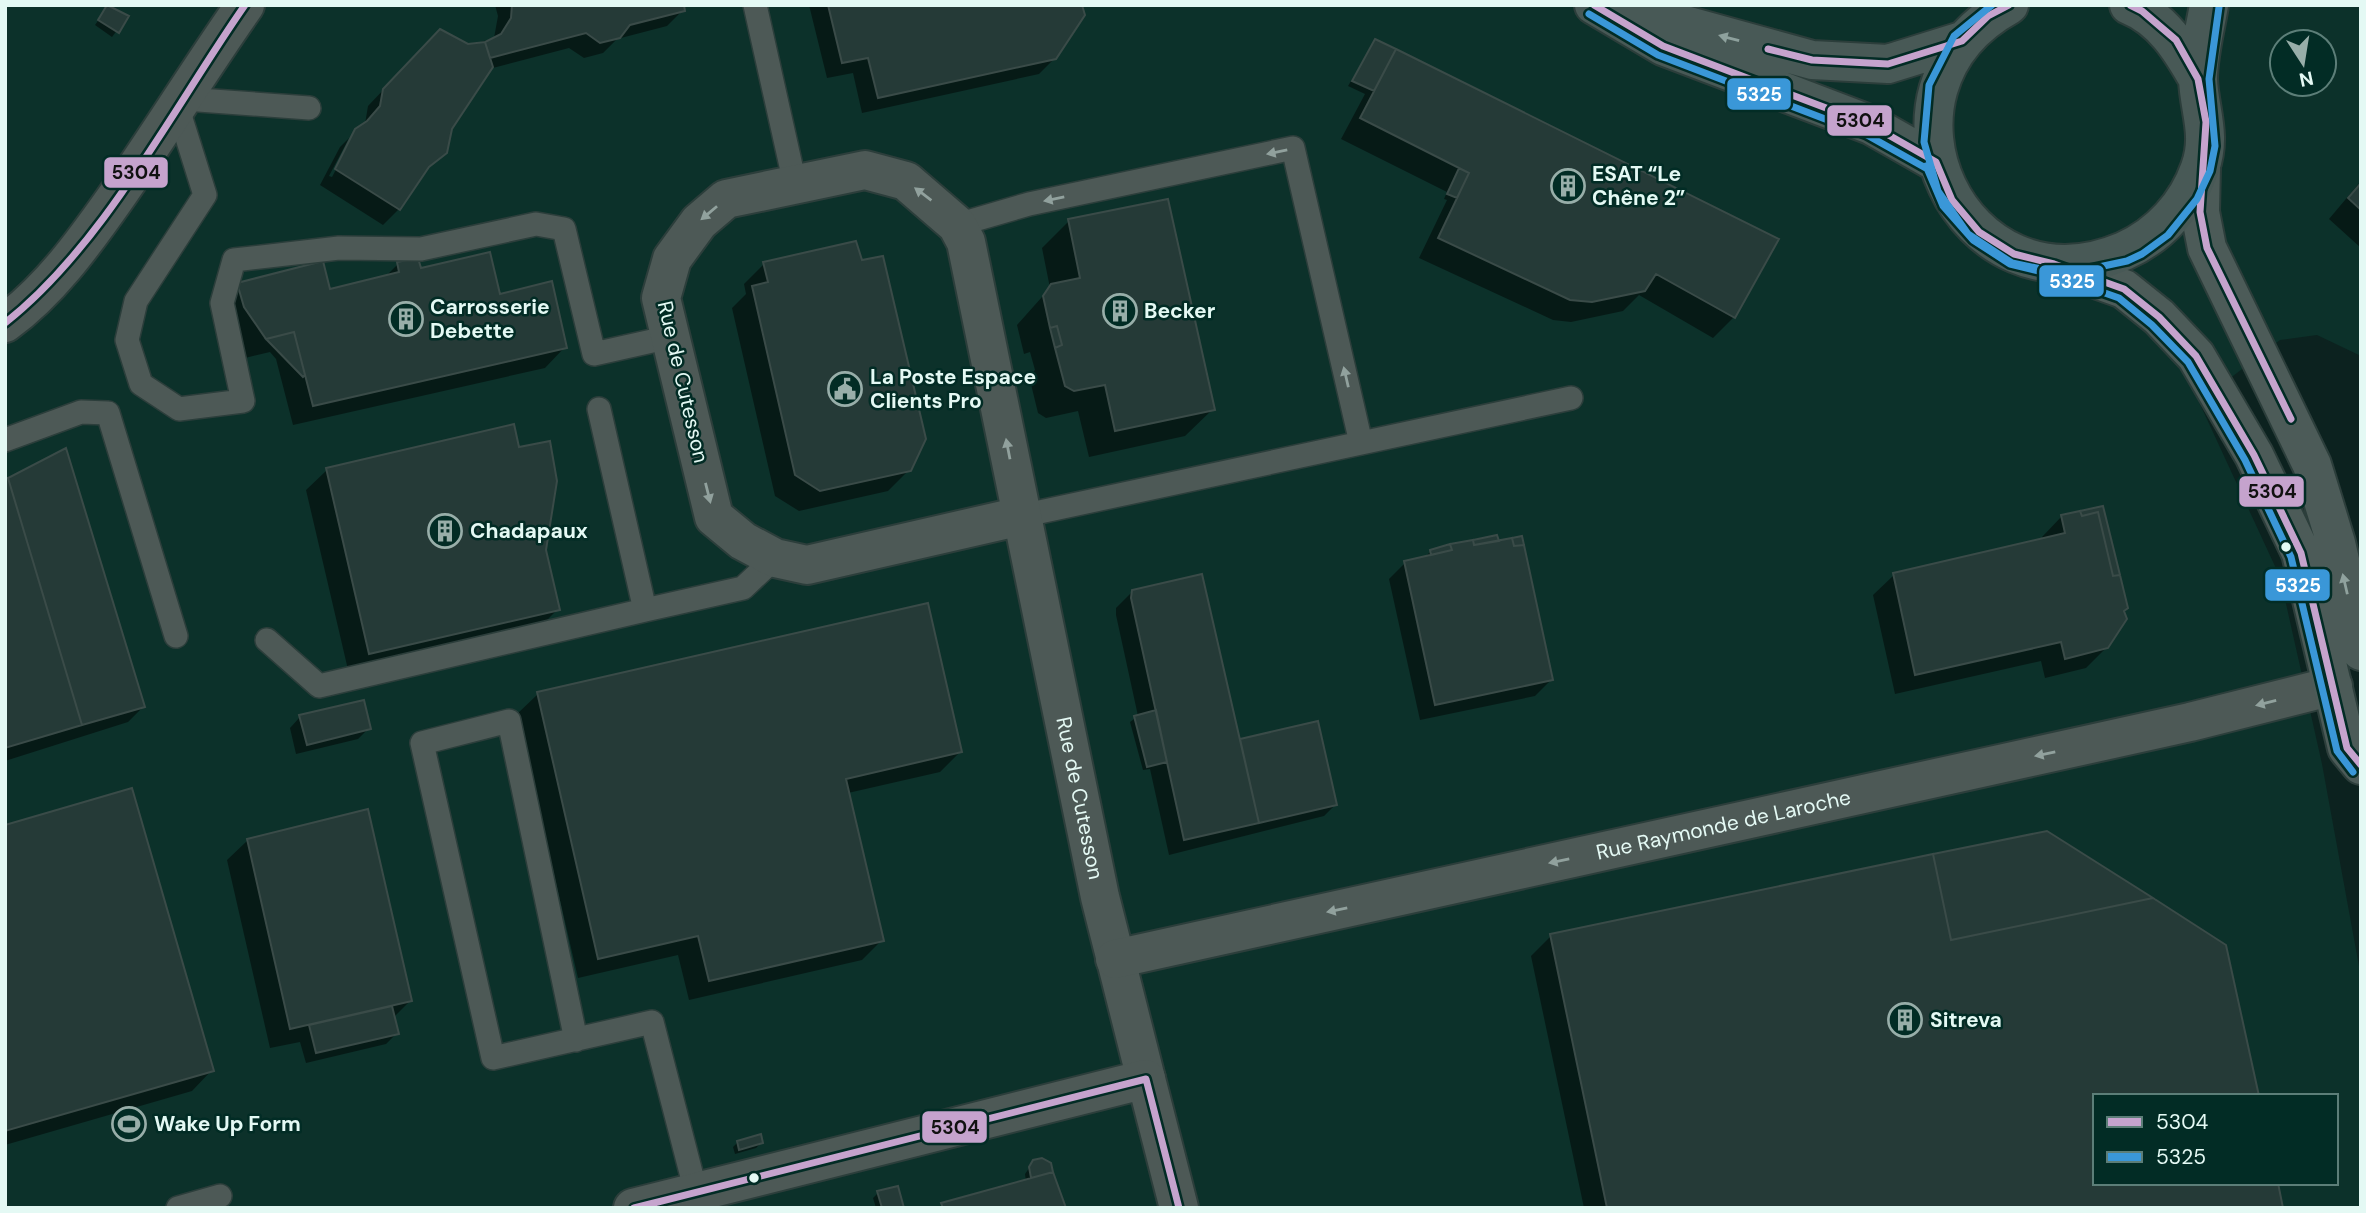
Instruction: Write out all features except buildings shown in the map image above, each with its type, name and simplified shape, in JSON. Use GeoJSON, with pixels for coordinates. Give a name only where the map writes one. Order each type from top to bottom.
{"type":"FeatureCollection","features":[{"type":"Feature","properties":{"kind":"main road"},"geometry":{"type":"LineString","coordinates":[[1594,5],[1663,46],[1871,125],[1936,162]]}},
{"type":"Feature","properties":{"kind":"main road"},"geometry":{"type":"LineString","coordinates":[[1620,5],[1812,61],[1888,64],[1962,41]]}},
{"type":"Feature","properties":{"kind":"main road"},"geometry":{"type":"LineString","coordinates":[[2008,5],[1988,16],[1962,41],[1940,78],[1931,119],[1936,162],[1952,200],[1979,232],[2014,254],[2054,264],[2124,289],[2159,317],[2196,356],[2254,456],[2301,553],[2347,748],[2361,765]]}},
{"type":"Feature","properties":{"kind":"main road"},"geometry":{"type":"LineString","coordinates":[[2129,5],[2142,10],[2176,40],[2198,79],[2206,122],[2200,212],[2207,248],[2312,465],[2336,543],[2361,651]]}},
{"type":"Feature","properties":{"kind":"main road"},"geometry":{"type":"LineString","coordinates":[[2198,79],[2209,5]]}},
{"type":"Feature","properties":{"kind":"main road"},"geometry":{"type":"LineString","coordinates":[[2054,264],[2102,260],[2146,242],[2180,209],[2201,166]]}},
{"type":"Feature","properties":{"kind":"street"},"geometry":{"type":"LineString","coordinates":[[5,323],[23,310],[82,246],[181,104],[245,5]]}},
{"type":"Feature","properties":{"kind":"street","name":"Rue de Cutesson"},"geometry":{"type":"LineString","coordinates":[[1021,516],[807,565],[775,558],[743,541],[714,517],[661,298],[672,259],[699,222],[726,199],[865,170],[906,181],[957,225],[966,242],[1115,959],[1180,1208]]}},
{"type":"Feature","properties":{"kind":"street","name":"Rue Raymonde de Laroche"},"geometry":{"type":"LineString","coordinates":[[1115,959],[2190,722],[2333,686]]}},
{"type":"Feature","properties":{"kind":"street"},"geometry":{"type":"LineString","coordinates":[[633,1208],[1146,1079]]}},
{"type":"Feature","properties":{"kind":"lane"},"geometry":{"type":"LineString","coordinates":[[755,5],[795,184]]}},
{"type":"Feature","properties":{"kind":"lane"},"geometry":{"type":"LineString","coordinates":[[309,108],[181,104],[205,195],[136,301],[127,340],[141,384],[179,409],[243,401],[222,303],[234,260],[339,248],[421,249],[536,224],[564,229],[594,354],[670,337]]}},
{"type":"Feature","properties":{"kind":"lane"},"geometry":{"type":"LineString","coordinates":[[957,225],[1029,204],[1293,148],[1361,443]]}},
{"type":"Feature","properties":{"kind":"lane","name":"Rue de Cutesson"},"geometry":{"type":"LineString","coordinates":[[1021,516],[1571,398]]}},
{"type":"Feature","properties":{"kind":"lane"},"geometry":{"type":"LineString","coordinates":[[599,409],[645,610]]}},
{"type":"Feature","properties":{"kind":"lane"},"geometry":{"type":"LineString","coordinates":[[5,440],[81,412],[108,413],[176,636]]}},
{"type":"Feature","properties":{"kind":"lane"},"geometry":{"type":"LineString","coordinates":[[267,640],[319,686],[743,588],[775,558]]}},
{"type":"Feature","properties":{"kind":"lane"},"geometry":{"type":"LineString","coordinates":[[576,1040],[509,721],[422,743],[492,1058],[576,1040],[652,1022],[696,1192]]}},
{"type":"Feature","properties":{"kind":"lane"},"geometry":{"type":"LineString","coordinates":[[178,1208],[220,1196]]}},
{"type":"Feature","properties":{"kind":"shaded area"},"geometry":{"type":"Polygon","coordinates":[[[5,5],[2361,5],[2361,356],[2317,335],[2280,340],[2199,402],[2280,577],[2322,764],[2361,977],[2361,1208],[5,1208],[5,5]]]}},
{"type":"Feature","properties":{"kind":"transit line","name":"5304"},"geometry":{"type":"LineString","coordinates":[[5,323],[41,291],[105,215],[245,5]]}},
{"type":"Feature","properties":{"kind":"transit line","name":"5304"},"geometry":{"type":"LineString","coordinates":[[1594,5],[1663,46],[1871,125],[1936,162],[1952,200],[1979,232],[2014,254],[2054,264],[2124,289],[2159,317],[2196,356],[2254,455],[2301,553],[2347,748],[2361,765]]}},
{"type":"Feature","properties":{"kind":"transit line","name":"5325"},"geometry":{"type":"LineString","coordinates":[[1992,5],[1954,36],[1929,85],[1924,142],[1938,191],[1968,234],[2012,263],[2066,274],[2127,261],[2142,254],[2168,235],[2197,199],[2210,171],[2215,146],[2209,79],[2219,7]]}},
{"type":"Feature","properties":{"kind":"transit line","name":"5304"},"geometry":{"type":"LineString","coordinates":[[1768,49],[1812,60],[1888,64],[1962,41],[1988,16],[2009,5]]}},
{"type":"Feature","properties":{"kind":"transit line","name":"5304"},"geometry":{"type":"LineString","coordinates":[[2130,5],[2142,11],[2176,40],[2198,79],[2206,122],[2200,212],[2207,248],[2291,419]]}},
{"type":"Feature","properties":{"kind":"transit line","name":"5325"},"geometry":{"type":"LineString","coordinates":[[1589,14],[1658,55],[1867,135],[1931,171]]}},
{"type":"Feature","properties":{"kind":"transit line","name":"5325"},"geometry":{"type":"LineString","coordinates":[[1926,166],[1943,206],[1973,240],[2010,264],[2051,274],[2119,298],[2152,325],[2188,362],[2245,460],[2291,557],[2337,751],[2353,772]]}},
{"type":"Feature","properties":{"kind":"transit line","name":"5304"},"geometry":{"type":"LineString","coordinates":[[634,1208],[1146,1079],[1179,1208]]}},
{"type":"Feature","properties":{"kind":"place","name":"ESAT “Le Chêne 2”"},"geometry":{"type":"Point","coordinates":[1568,186]}},
{"type":"Feature","properties":{"kind":"place","name":"Becker"},"geometry":{"type":"Point","coordinates":[1120,311]}},
{"type":"Feature","properties":{"kind":"place","name":"Carrosserie Debette"},"geometry":{"type":"Point","coordinates":[406,319]}},
{"type":"Feature","properties":{"kind":"place","name":"La Poste Espace Clients Pro"},"geometry":{"type":"Point","coordinates":[845,389]}},
{"type":"Feature","properties":{"kind":"place","name":"Chadapaux"},"geometry":{"type":"Point","coordinates":[445,531]}},
{"type":"Feature","properties":{"kind":"place","name":"Sitreva"},"geometry":{"type":"Point","coordinates":[1905,1020]}},
{"type":"Feature","properties":{"kind":"place","name":"Wake Up Form"},"geometry":{"type":"Point","coordinates":[129,1124]}}]}
